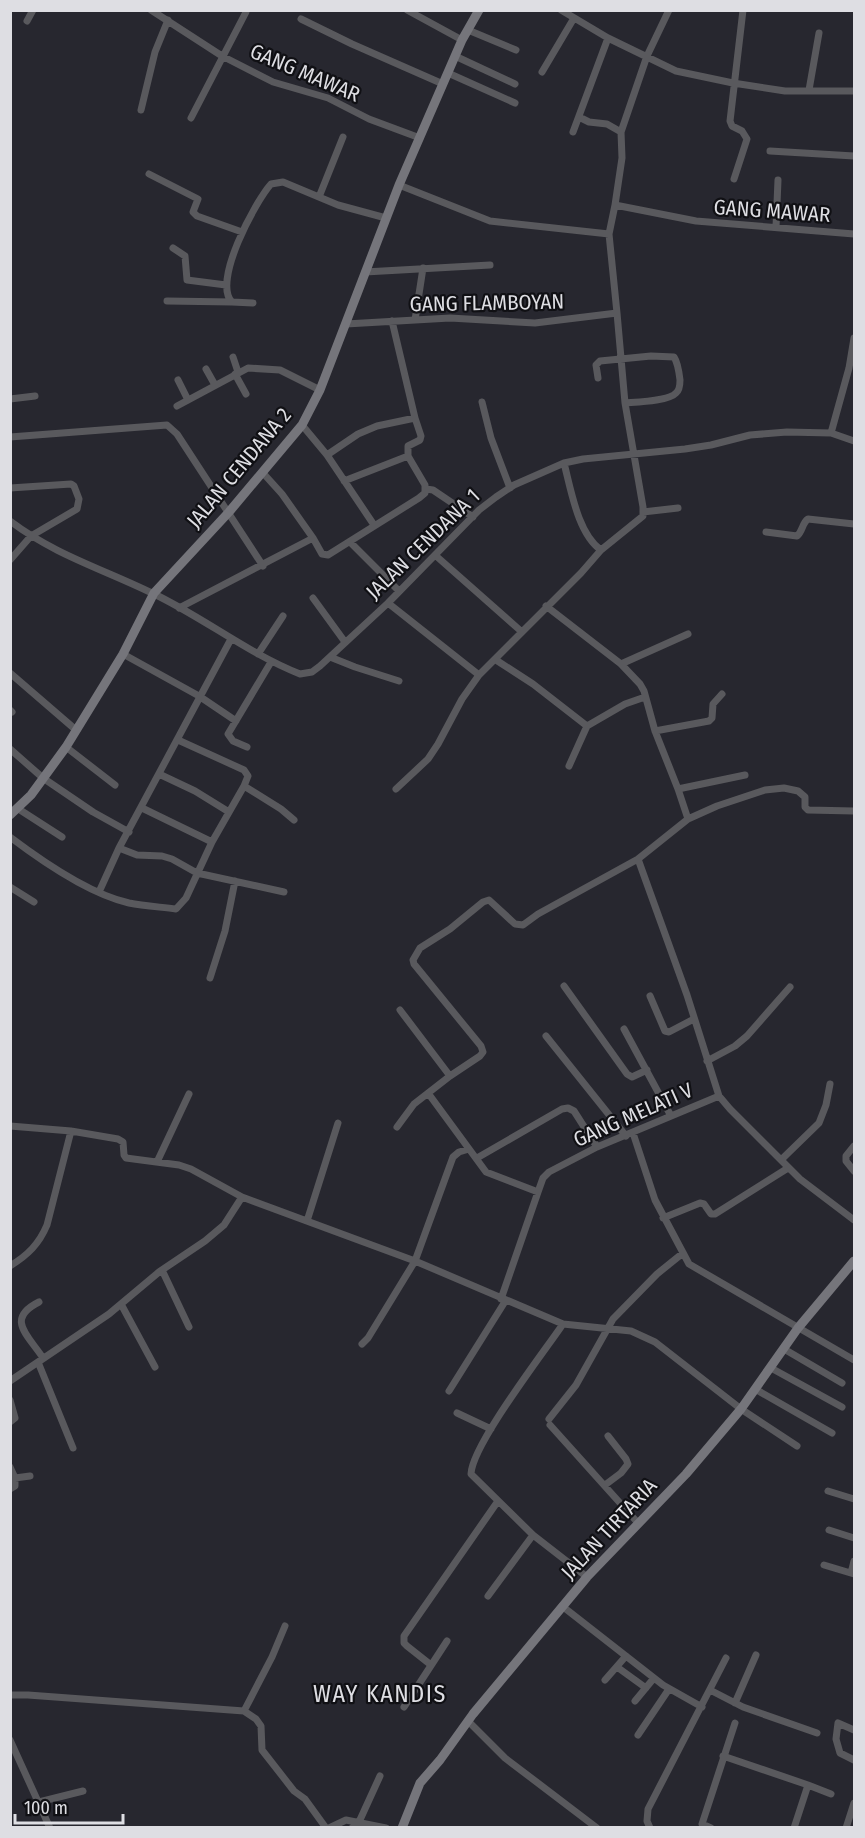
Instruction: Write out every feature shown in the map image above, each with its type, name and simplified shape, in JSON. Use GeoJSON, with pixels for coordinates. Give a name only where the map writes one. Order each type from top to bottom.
{"type":"FeatureCollection","features":[{"type":"Feature","properties":{"kind":"street"},"geometry":{"type":"LineString","coordinates":[[27,21],[33,10]]}},
{"type":"Feature","properties":{"kind":"street","name":"GANG MAWAR"},"geometry":{"type":"LineString","coordinates":[[151,10],[222,56],[273,81],[328,98],[369,119],[420,138]]}},
{"type":"Feature","properties":{"kind":"street"},"geometry":{"type":"LineString","coordinates":[[407,10],[462,40]]}},
{"type":"Feature","properties":{"kind":"street"},"geometry":{"type":"LineString","coordinates":[[561,10],[608,38],[676,71],[785,91],[855,91]]}},
{"type":"Feature","properties":{"kind":"street"},"geometry":{"type":"LineString","coordinates":[[396,789],[428,759],[462,699],[479,675],[601,550],[639,520],[643,512],[625,403],[609,234],[622,158],[621,132],[647,56],[669,10]]}},
{"type":"Feature","properties":{"kind":"street"},"geometry":{"type":"LineString","coordinates":[[734,179],[747,140],[742,131],[731,124],[733,83],[743,10]]}},
{"type":"Feature","properties":{"kind":"street"},"geometry":{"type":"LineString","coordinates":[[191,118],[246,11]]}},
{"type":"Feature","properties":{"kind":"street","name":"JALAN CENDANA 2"},"geometry":{"type":"LineString","coordinates":[[14,811],[31,795],[66,747],[123,654],[154,593],[229,512],[302,425],[320,390],[399,185],[462,40],[478,11]]}},
{"type":"Feature","properties":{"kind":"street"},"geometry":{"type":"LineString","coordinates":[[542,72],[574,18]]}},
{"type":"Feature","properties":{"kind":"street"},"geometry":{"type":"LineString","coordinates":[[301,19],[443,84]]}},
{"type":"Feature","properties":{"kind":"street"},"geometry":{"type":"LineString","coordinates":[[141,110],[155,52],[168,20]]}},
{"type":"Feature","properties":{"kind":"street"},"geometry":{"type":"LineString","coordinates":[[468,30],[516,50]]}},
{"type":"Feature","properties":{"kind":"street"},"geometry":{"type":"LineString","coordinates":[[810,90],[819,33]]}},
{"type":"Feature","properties":{"kind":"street"},"geometry":{"type":"LineString","coordinates":[[573,132],[608,38]]}},
{"type":"Feature","properties":{"kind":"street"},"geometry":{"type":"LineString","coordinates":[[455,56],[514,84]]}},
{"type":"Feature","properties":{"kind":"street"},"geometry":{"type":"LineString","coordinates":[[448,73],[515,103]]}},
{"type":"Feature","properties":{"kind":"street"},"geometry":{"type":"LineString","coordinates":[[579,117],[589,122],[607,124],[621,132]]}},
{"type":"Feature","properties":{"kind":"street"},"geometry":{"type":"LineString","coordinates":[[320,197],[343,137]]}},
{"type":"Feature","properties":{"kind":"street"},"geometry":{"type":"LineString","coordinates":[[770,151],[855,156]]}},
{"type":"Feature","properties":{"kind":"street"},"geometry":{"type":"LineString","coordinates":[[149,174],[198,199],[194,212],[197,216],[242,232]]}},
{"type":"Feature","properties":{"kind":"street"},"geometry":{"type":"LineString","coordinates":[[776,226],[778,180]]}},
{"type":"Feature","properties":{"kind":"street"},"geometry":{"type":"LineString","coordinates":[[232,302],[227,295],[226,285],[232,257],[242,232],[271,184],[283,182],[338,205],[386,218]]}},
{"type":"Feature","properties":{"kind":"street"},"geometry":{"type":"LineString","coordinates":[[399,185],[490,221],[609,234]]}},
{"type":"Feature","properties":{"kind":"street","name":"GANG MAWAR"},"geometry":{"type":"LineString","coordinates":[[615,205],[696,221],[855,234]]}},
{"type":"Feature","properties":{"kind":"street"},"geometry":{"type":"LineString","coordinates":[[173,248],[185,256],[185,276],[189,281],[226,285]]}},
{"type":"Feature","properties":{"kind":"street"},"geometry":{"type":"LineString","coordinates":[[365,272],[490,265]]}},
{"type":"Feature","properties":{"kind":"street"},"geometry":{"type":"LineString","coordinates":[[415,320],[423,268]]}},
{"type":"Feature","properties":{"kind":"street"},"geometry":{"type":"LineString","coordinates":[[167,301],[253,303]]}},
{"type":"Feature","properties":{"kind":"street","name":"GANG FLAMBOYAN"},"geometry":{"type":"LineString","coordinates":[[346,324],[450,318],[535,323],[617,313]]}},
{"type":"Feature","properties":{"kind":"street"},"geometry":{"type":"LineString","coordinates":[[392,321],[421,436],[420,440],[408,446],[408,456],[426,489]]}},
{"type":"Feature","properties":{"kind":"street"},"geometry":{"type":"LineString","coordinates":[[831,433],[855,338]]}},
{"type":"Feature","properties":{"kind":"street"},"geometry":{"type":"LineString","coordinates":[[233,357],[246,394]]}},
{"type":"Feature","properties":{"kind":"street"},"geometry":{"type":"LineString","coordinates":[[598,378],[597,363],[622,358],[674,357],[680,374],[680,386],[677,393],[670,397],[625,403]]}},
{"type":"Feature","properties":{"kind":"street"},"geometry":{"type":"LineString","coordinates":[[177,406],[249,368],[280,370],[320,390]]}},
{"type":"Feature","properties":{"kind":"street"},"geometry":{"type":"LineString","coordinates":[[206,369],[215,385]]}},
{"type":"Feature","properties":{"kind":"street"},"geometry":{"type":"LineString","coordinates":[[178,380],[188,400]]}},
{"type":"Feature","properties":{"kind":"street"},"geometry":{"type":"LineString","coordinates":[[10,399],[35,396]]}},
{"type":"Feature","properties":{"kind":"street"},"geometry":{"type":"LineString","coordinates":[[483,402],[491,438],[510,488]]}},
{"type":"Feature","properties":{"kind":"street"},"geometry":{"type":"LineString","coordinates":[[327,455],[358,434],[377,426],[415,418]]}},
{"type":"Feature","properties":{"kind":"street"},"geometry":{"type":"LineString","coordinates":[[10,437],[167,425],[177,434],[263,566]]}},
{"type":"Feature","properties":{"kind":"street"},"geometry":{"type":"LineString","coordinates":[[302,425],[327,455],[374,525]]}},
{"type":"Feature","properties":{"kind":"street","name":"JALAN CENDANA 1"},"geometry":{"type":"LineString","coordinates":[[10,521],[31,536],[75,560],[154,593],[271,662],[305,674],[312,672],[330,657],[388,603],[473,517],[510,488],[564,463],[711,445],[750,435],[787,432],[831,433],[855,441]]}},
{"type":"Feature","properties":{"kind":"street"},"geometry":{"type":"LineString","coordinates":[[345,481],[408,456]]}},
{"type":"Feature","properties":{"kind":"street"},"geometry":{"type":"LineString","coordinates":[[564,463],[575,505],[585,530],[594,545],[601,550]]}},
{"type":"Feature","properties":{"kind":"street"},"geometry":{"type":"LineString","coordinates":[[263,473],[282,494],[322,554],[325,555],[350,542],[419,498],[426,489]]}},
{"type":"Feature","properties":{"kind":"street"},"geometry":{"type":"LineString","coordinates":[[10,488],[66,484],[74,486],[79,499],[76,509],[31,536],[10,560]]}},
{"type":"Feature","properties":{"kind":"street"},"geometry":{"type":"LineString","coordinates":[[426,489],[433,490],[473,517]]}},
{"type":"Feature","properties":{"kind":"street"},"geometry":{"type":"LineString","coordinates":[[643,512],[678,508]]}},
{"type":"Feature","properties":{"kind":"street"},"geometry":{"type":"LineString","coordinates":[[766,532],[796,536],[800,533],[804,521],[808,519],[855,524]]}},
{"type":"Feature","properties":{"kind":"street"},"geometry":{"type":"LineString","coordinates":[[179,608],[313,538]]}},
{"type":"Feature","properties":{"kind":"street"},"geometry":{"type":"LineString","coordinates":[[350,542],[399,591]]}},
{"type":"Feature","properties":{"kind":"street"},"geometry":{"type":"LineString","coordinates":[[435,555],[522,632]]}},
{"type":"Feature","properties":{"kind":"street"},"geometry":{"type":"LineString","coordinates":[[313,598],[345,642]]}},
{"type":"Feature","properties":{"kind":"street"},"geometry":{"type":"LineString","coordinates":[[388,603],[479,675]]}},
{"type":"Feature","properties":{"kind":"street"},"geometry":{"type":"LineString","coordinates":[[546,606],[621,664],[640,684],[688,819]]}},
{"type":"Feature","properties":{"kind":"street"},"geometry":{"type":"LineString","coordinates":[[258,654],[283,616]]}},
{"type":"Feature","properties":{"kind":"street"},"geometry":{"type":"LineString","coordinates":[[621,664],[688,634]]}},
{"type":"Feature","properties":{"kind":"street"},"geometry":{"type":"LineString","coordinates":[[99,892],[119,848],[231,639]]}},
{"type":"Feature","properties":{"kind":"street"},"geometry":{"type":"LineString","coordinates":[[123,654],[199,696],[236,721]]}},
{"type":"Feature","properties":{"kind":"street"},"geometry":{"type":"LineString","coordinates":[[330,657],[399,681]]}},
{"type":"Feature","properties":{"kind":"street"},"geometry":{"type":"LineString","coordinates":[[496,660],[525,678],[587,726]]}},
{"type":"Feature","properties":{"kind":"street"},"geometry":{"type":"LineString","coordinates":[[247,747],[229,738],[228,734],[271,662]]}},
{"type":"Feature","properties":{"kind":"street"},"geometry":{"type":"LineString","coordinates":[[10,673],[76,730]]}},
{"type":"Feature","properties":{"kind":"street"},"geometry":{"type":"LineString","coordinates":[[655,731],[709,722],[712,718],[712,707],[722,694]]}},
{"type":"Feature","properties":{"kind":"street"},"geometry":{"type":"LineString","coordinates":[[569,766],[587,726],[625,704],[645,697]]}},
{"type":"Feature","properties":{"kind":"street"},"geometry":{"type":"LineString","coordinates":[[10,837],[87,887],[128,903],[176,909],[186,898],[212,842],[248,776],[244,770],[178,740]]}},
{"type":"Feature","properties":{"kind":"street"},"geometry":{"type":"LineString","coordinates":[[66,747],[115,785]]}},
{"type":"Feature","properties":{"kind":"street"},"geometry":{"type":"LineString","coordinates":[[10,749],[43,778],[93,812],[129,832]]}},
{"type":"Feature","properties":{"kind":"street"},"geometry":{"type":"LineString","coordinates":[[159,774],[195,791],[229,812]]}},
{"type":"Feature","properties":{"kind":"street"},"geometry":{"type":"LineString","coordinates":[[678,789],[745,775]]}},
{"type":"Feature","properties":{"kind":"street"},"geometry":{"type":"LineString","coordinates":[[244,786],[294,820]]}},
{"type":"Feature","properties":{"kind":"street"},"geometry":{"type":"LineString","coordinates":[[397,1127],[414,1104],[480,1056],[482,1048],[413,960],[420,948],[450,929],[486,900],[495,904],[515,924],[523,925],[538,914],[639,859],[688,819],[717,806],[765,790],[783,788],[802,794],[808,810],[855,811]]}},
{"type":"Feature","properties":{"kind":"street"},"geometry":{"type":"LineString","coordinates":[[142,808],[212,842]]}},
{"type":"Feature","properties":{"kind":"street"},"geometry":{"type":"LineString","coordinates":[[14,811],[62,837]]}},
{"type":"Feature","properties":{"kind":"street"},"geometry":{"type":"LineString","coordinates":[[119,848],[137,855],[162,856],[172,859],[197,873],[284,892]]}},
{"type":"Feature","properties":{"kind":"street"},"geometry":{"type":"LineString","coordinates":[[639,859],[719,1096]]}},
{"type":"Feature","properties":{"kind":"street"},"geometry":{"type":"LineString","coordinates":[[210,978],[225,931],[235,881]]}},
{"type":"Feature","properties":{"kind":"street"},"geometry":{"type":"LineString","coordinates":[[10,887],[34,902]]}},
{"type":"Feature","properties":{"kind":"street"},"geometry":{"type":"LineString","coordinates":[[564,986],[627,1074],[632,1077],[647,1070]]}},
{"type":"Feature","properties":{"kind":"street"},"geometry":{"type":"LineString","coordinates":[[707,1061],[735,1046],[747,1036],[790,987]]}},
{"type":"Feature","properties":{"kind":"street"},"geometry":{"type":"LineString","coordinates":[[650,996],[665,1031],[669,1032],[694,1019]]}},
{"type":"Feature","properties":{"kind":"street"},"geometry":{"type":"LineString","coordinates":[[400,1010],[450,1076]]}},
{"type":"Feature","properties":{"kind":"street"},"geometry":{"type":"LineString","coordinates":[[624,1029],[671,1116]]}},
{"type":"Feature","properties":{"kind":"street"},"geometry":{"type":"LineString","coordinates":[[546,1036],[629,1135],[654,1200],[689,1264],[855,1360]]}},
{"type":"Feature","properties":{"kind":"street"},"geometry":{"type":"LineString","coordinates":[[782,1159],[819,1123],[826,1105],[830,1084]]}},
{"type":"Feature","properties":{"kind":"street"},"geometry":{"type":"LineString","coordinates":[[428,1093],[486,1172],[538,1192]]}},
{"type":"Feature","properties":{"kind":"street"},"geometry":{"type":"LineString","coordinates":[[157,1162],[189,1094]]}},
{"type":"Feature","properties":{"kind":"street","name":"GANG MELATI V"},"geometry":{"type":"LineString","coordinates":[[449,1391],[503,1300],[543,1178],[549,1172],[597,1148],[671,1116],[719,1096],[788,1167],[835,1207],[855,1220]]}},
{"type":"Feature","properties":{"kind":"street"},"geometry":{"type":"LineString","coordinates":[[477,1158],[562,1109],[568,1108],[574,1111],[597,1148]]}},
{"type":"Feature","properties":{"kind":"street"},"geometry":{"type":"LineString","coordinates":[[307,1221],[338,1123]]}},
{"type":"Feature","properties":{"kind":"street"},"geometry":{"type":"LineString","coordinates":[[10,1126],[70,1131],[118,1139],[123,1142],[126,1158],[191,1169],[242,1197],[415,1261],[503,1300],[563,1323],[631,1331],[655,1342],[741,1408],[797,1446]]}},
{"type":"Feature","properties":{"kind":"street"},"geometry":{"type":"LineString","coordinates":[[10,1266],[30,1253],[41,1240],[47,1225],[70,1131]]}},
{"type":"Feature","properties":{"kind":"street"},"geometry":{"type":"LineString","coordinates":[[855,1146],[846,1156],[846,1161],[855,1171]]}},
{"type":"Feature","properties":{"kind":"street"},"geometry":{"type":"LineString","coordinates":[[362,1344],[368,1338],[415,1261],[453,1157],[469,1149]]}},
{"type":"Feature","properties":{"kind":"street"},"geometry":{"type":"LineString","coordinates":[[663,1218],[700,1203],[704,1204],[711,1214],[715,1214],[788,1167]]}},
{"type":"Feature","properties":{"kind":"street"},"geometry":{"type":"LineString","coordinates":[[10,1381],[121,1304],[162,1270],[205,1241],[224,1225],[242,1197]]}},
{"type":"Feature","properties":{"kind":"street"},"geometry":{"type":"LineString","coordinates":[[638,1523],[550,1422],[576,1385],[613,1319],[632,1298],[683,1253]]}},
{"type":"Feature","properties":{"kind":"street","name":"JALAN TIRTARIA"},"geometry":{"type":"LineString","coordinates":[[402,1827],[420,1783],[468,1721],[587,1577],[686,1474],[741,1408],[798,1328],[855,1261]]}},
{"type":"Feature","properties":{"kind":"street"},"geometry":{"type":"LineString","coordinates":[[162,1270],[189,1327]]}},
{"type":"Feature","properties":{"kind":"street"},"geometry":{"type":"LineString","coordinates":[[39,1302],[28,1307],[21,1314],[20,1319],[41,1360],[73,1448]]}},
{"type":"Feature","properties":{"kind":"street"},"geometry":{"type":"LineString","coordinates":[[121,1304],[155,1367]]}},
{"type":"Feature","properties":{"kind":"street"},"geometry":{"type":"LineString","coordinates":[[563,1323],[490,1429],[471,1467],[471,1474],[533,1535],[587,1577]]}},
{"type":"Feature","properties":{"kind":"street"},"geometry":{"type":"LineString","coordinates":[[784,1349],[842,1383]]}},
{"type":"Feature","properties":{"kind":"street"},"geometry":{"type":"LineString","coordinates":[[771,1368],[842,1407]]}},
{"type":"Feature","properties":{"kind":"street"},"geometry":{"type":"LineString","coordinates":[[755,1389],[832,1433]]}},
{"type":"Feature","properties":{"kind":"street"},"geometry":{"type":"LineString","coordinates":[[10,1400],[15,1415],[10,1422]]}},
{"type":"Feature","properties":{"kind":"street"},"geometry":{"type":"LineString","coordinates":[[458,1413],[490,1429]]}},
{"type":"Feature","properties":{"kind":"street"},"geometry":{"type":"LineString","coordinates":[[605,1485],[621,1473],[628,1464],[608,1436]]}},
{"type":"Feature","properties":{"kind":"street"},"geometry":{"type":"LineString","coordinates":[[10,1467],[15,1478],[15,1486],[10,1489]]}},
{"type":"Feature","properties":{"kind":"street"},"geometry":{"type":"LineString","coordinates":[[15,1478],[30,1476]]}},
{"type":"Feature","properties":{"kind":"street"},"geometry":{"type":"LineString","coordinates":[[828,1491],[855,1499]]}},
{"type":"Feature","properties":{"kind":"street"},"geometry":{"type":"LineString","coordinates":[[431,1665],[407,1647],[404,1643],[404,1636],[498,1501]]}},
{"type":"Feature","properties":{"kind":"street"},"geometry":{"type":"LineString","coordinates":[[829,1530],[855,1538]]}},
{"type":"Feature","properties":{"kind":"street"},"geometry":{"type":"LineString","coordinates":[[488,1596],[533,1535]]}},
{"type":"Feature","properties":{"kind":"street"},"geometry":{"type":"LineString","coordinates":[[824,1565],[853,1574],[855,1561]]}},
{"type":"Feature","properties":{"kind":"street"},"geometry":{"type":"LineString","coordinates":[[562,1606],[669,1689],[702,1707]]}},
{"type":"Feature","properties":{"kind":"street"},"geometry":{"type":"LineString","coordinates":[[244,1711],[285,1626]]}},
{"type":"Feature","properties":{"kind":"street"},"geometry":{"type":"LineString","coordinates":[[404,1707],[447,1641]]}},
{"type":"Feature","properties":{"kind":"street"},"geometry":{"type":"LineString","coordinates":[[735,1703],[756,1655]]}},
{"type":"Feature","properties":{"kind":"street"},"geometry":{"type":"LineString","coordinates":[[605,1680],[626,1656]]}},
{"type":"Feature","properties":{"kind":"street"},"geometry":{"type":"LineString","coordinates":[[650,1827],[647,1821],[648,1809],[726,1658]]}},
{"type":"Feature","properties":{"kind":"street"},"geometry":{"type":"LineString","coordinates":[[617,1666],[646,1688]]}},
{"type":"Feature","properties":{"kind":"street"},"geometry":{"type":"LineString","coordinates":[[635,1701],[654,1678]]}},
{"type":"Feature","properties":{"kind":"street"},"geometry":{"type":"LineString","coordinates":[[638,1734],[669,1689]]}},
{"type":"Feature","properties":{"kind":"street"},"geometry":{"type":"LineString","coordinates":[[710,1690],[735,1703],[816,1733]]}},
{"type":"Feature","properties":{"kind":"street"},"geometry":{"type":"LineString","coordinates":[[10,1695],[244,1711],[256,1719],[261,1726],[262,1750],[294,1791],[305,1799],[327,1827],[346,1820],[386,1827]]}},
{"type":"Feature","properties":{"kind":"street"},"geometry":{"type":"LineString","coordinates":[[468,1721],[505,1758],[597,1827]]}},
{"type":"Feature","properties":{"kind":"street"},"geometry":{"type":"LineString","coordinates":[[711,1827],[701,1826],[735,1723]]}},
{"type":"Feature","properties":{"kind":"street"},"geometry":{"type":"LineString","coordinates":[[855,1730],[838,1723],[836,1739],[840,1753],[855,1760]]}},
{"type":"Feature","properties":{"kind":"street"},"geometry":{"type":"LineString","coordinates":[[11,1742],[50,1827]]}},
{"type":"Feature","properties":{"kind":"street"},"geometry":{"type":"LineString","coordinates":[[723,1756],[831,1794]]}},
{"type":"Feature","properties":{"kind":"street"},"geometry":{"type":"LineString","coordinates":[[352,1827],[360,1822],[380,1776]]}},
{"type":"Feature","properties":{"kind":"street"},"geometry":{"type":"LineString","coordinates":[[794,1827],[808,1785]]}},
{"type":"Feature","properties":{"kind":"street"},"geometry":{"type":"LineString","coordinates":[[39,1802],[83,1791]]}},
{"type":"Feature","properties":{"kind":"street"},"geometry":{"type":"LineString","coordinates":[[846,1827],[855,1803]]}},
{"type":"Feature","properties":{"kind":"district","name":"WAY KANDIS"},"geometry":{"type":"Point","coordinates":[380,1694]}}]}
